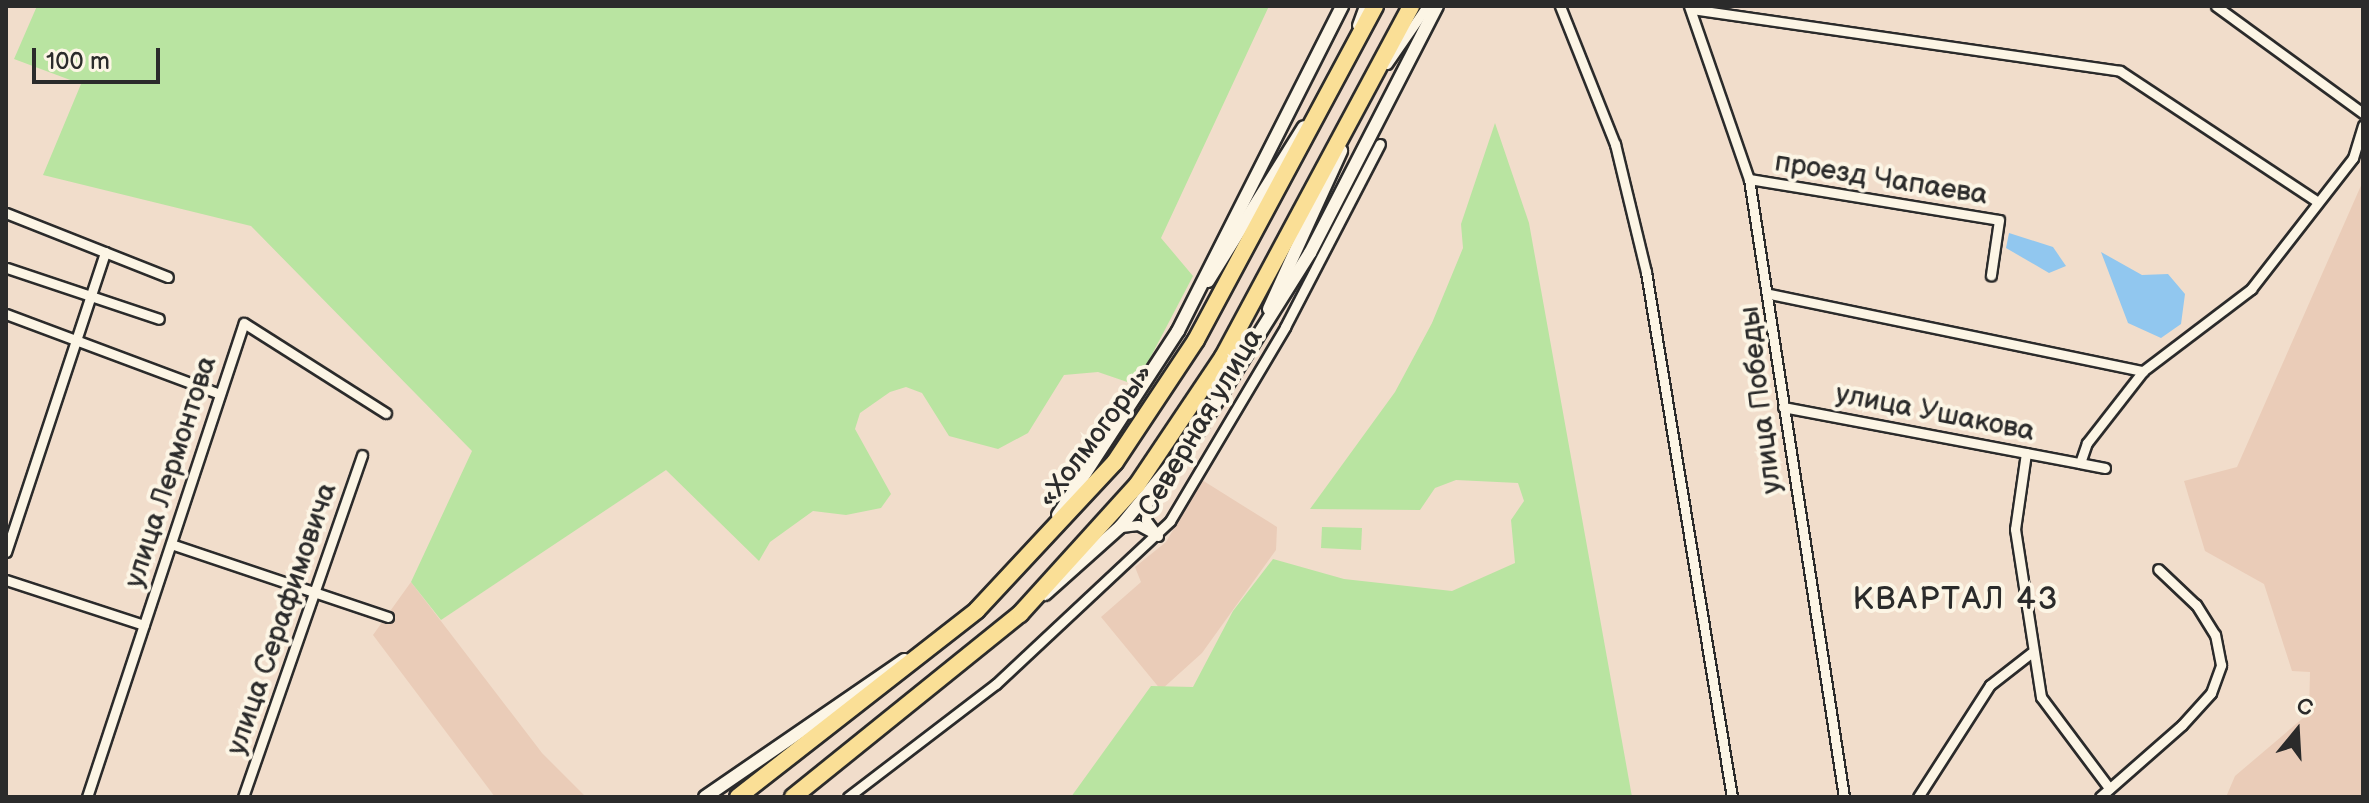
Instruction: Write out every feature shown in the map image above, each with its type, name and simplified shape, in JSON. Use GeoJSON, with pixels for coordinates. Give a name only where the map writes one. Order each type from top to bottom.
{"type":"FeatureCollection","features":[{"type":"Feature","properties":{"kind":"highway","name":"«Холмогоры»"},"geometry":{"type":"LineString","coordinates":[[738,797],[948,635],[1020,570],[1166,391],[1375,6]]}},
{"type":"Feature","properties":{"kind":"highway","name":"«Холмогоры»"},"geometry":{"type":"LineString","coordinates":[[793,797],[1020,614],[1097,535],[1188,413],[1356,112],[1411,6]]}},
{"type":"Feature","properties":{"kind":"main road"},"geometry":{"type":"LineString","coordinates":[[1178,331],[1342,6]]}},
{"type":"Feature","properties":{"kind":"main road"},"geometry":{"type":"LineString","coordinates":[[1020,614],[1120,527],[1148,496],[1244,358],[1294,281],[1420,47],[1437,6]]}},
{"type":"Feature","properties":{"kind":"main road"},"geometry":{"type":"LineString","coordinates":[[1020,570],[1178,331],[1327,95]]}},
{"type":"Feature","properties":{"kind":"main road"},"geometry":{"type":"LineString","coordinates":[[1244,358],[1306,235],[1356,112]]}},
{"type":"Feature","properties":{"kind":"main road"},"geometry":{"type":"LineString","coordinates":[[705,797],[830,707],[948,635]]}},
{"type":"Feature","properties":{"kind":"street"},"geometry":{"type":"LineString","coordinates":[[1337,77],[1364,6]]}},
{"type":"Feature","properties":{"kind":"street"},"geometry":{"type":"LineString","coordinates":[[1364,96],[1427,6]]}},
{"type":"Feature","properties":{"kind":"street"},"geometry":{"type":"LineString","coordinates":[[1560,6],[1615,144],[1646,272],[1732,797]]}},
{"type":"Feature","properties":{"kind":"street"},"geometry":{"type":"LineString","coordinates":[[2216,6],[2363,113]]}},
{"type":"Feature","properties":{"kind":"street"},"geometry":{"type":"LineString","coordinates":[[1690,7],[2120,71],[2318,202]]}},
{"type":"Feature","properties":{"kind":"street","name":"улица Победы"},"geometry":{"type":"LineString","coordinates":[[1690,7],[1749,179],[1770,294],[1783,407],[1844,797]]}},
{"type":"Feature","properties":{"kind":"street"},"geometry":{"type":"LineString","coordinates":[[2080,463],[2143,371],[2251,289],[2353,158],[2363,125]]}},
{"type":"Feature","properties":{"kind":"street","name":"Северная улица"},"geometry":{"type":"LineString","coordinates":[[850,796],[996,684],[1158,536],[1258,376],[1380,144]]}},
{"type":"Feature","properties":{"kind":"street","name":"проезд Чапаева"},"geometry":{"type":"LineString","coordinates":[[1749,179],[1999,220],[1991,275]]}},
{"type":"Feature","properties":{"kind":"street"},"geometry":{"type":"LineString","coordinates":[[6,213],[168,277]]}},
{"type":"Feature","properties":{"kind":"street"},"geometry":{"type":"LineString","coordinates":[[6,552],[105,252]]}},
{"type":"Feature","properties":{"kind":"street"},"geometry":{"type":"LineString","coordinates":[[7,268],[159,319]]}},
{"type":"Feature","properties":{"kind":"street"},"geometry":{"type":"LineString","coordinates":[[1770,294],[2143,371]]}},
{"type":"Feature","properties":{"kind":"street"},"geometry":{"type":"LineString","coordinates":[[6,314],[220,394]]}},
{"type":"Feature","properties":{"kind":"street","name":"улица Лермонтова"},"geometry":{"type":"LineString","coordinates":[[87,797],[220,394],[248,322],[386,413]]}},
{"type":"Feature","properties":{"kind":"street","name":"улица Ушакова"},"geometry":{"type":"LineString","coordinates":[[1783,407],[2105,468]]}},
{"type":"Feature","properties":{"kind":"street"},"geometry":{"type":"LineString","coordinates":[[2026,453],[2015,529],[2031,653],[2041,697],[2109,788]]}},
{"type":"Feature","properties":{"kind":"street","name":"улица Серафимовича"},"geometry":{"type":"LineString","coordinates":[[243,797],[362,455]]}},
{"type":"Feature","properties":{"kind":"street"},"geometry":{"type":"LineString","coordinates":[[1148,496],[1146,520],[1158,536]]}},
{"type":"Feature","properties":{"kind":"street"},"geometry":{"type":"LineString","coordinates":[[1120,527],[1138,525],[1158,536]]}},
{"type":"Feature","properties":{"kind":"street"},"geometry":{"type":"LineString","coordinates":[[171,544],[388,617]]}},
{"type":"Feature","properties":{"kind":"street"},"geometry":{"type":"LineString","coordinates":[[2100,797],[2201,703],[2221,665],[2215,635],[2196,605],[2158,569]]}},
{"type":"Feature","properties":{"kind":"street"},"geometry":{"type":"LineString","coordinates":[[6,580],[144,625]]}},
{"type":"Feature","properties":{"kind":"street"},"geometry":{"type":"LineString","coordinates":[[1918,797],[1990,685],[2031,653]]}},
{"type":"Feature","properties":{"kind":"shaded area"},"geometry":{"type":"Polygon","coordinates":[[[2363,181],[2363,797],[2226,797],[2235,776],[2309,713],[2310,672],[2292,671],[2264,584],[2205,551],[2184,481],[2237,467],[2363,181]]]}},
{"type":"Feature","properties":{"kind":"shaded area"},"geometry":{"type":"Polygon","coordinates":[[[1202,480],[1277,527],[1276,550],[1202,653],[1161,690],[1101,617],[1141,582],[1135,567],[1166,542],[1202,480]]]}},
{"type":"Feature","properties":{"kind":"shaded area"},"geometry":{"type":"Polygon","coordinates":[[[411,582],[542,753],[586,797],[495,797],[373,635],[411,582]]]}},
{"type":"Feature","properties":{"kind":"green space"},"geometry":{"type":"Polygon","coordinates":[[[37,6],[1269,6],[1161,238],[1193,276],[1136,385],[1098,372],[1064,375],[1028,433],[998,449],[949,436],[922,393],[906,387],[890,392],[860,413],[855,429],[891,494],[881,508],[846,515],[813,511],[770,542],[759,561],[666,470],[441,620],[411,582],[472,451],[251,226],[43,175],[81,84],[14,59],[37,6]]]}},
{"type":"Feature","properties":{"kind":"green space"},"geometry":{"type":"Polygon","coordinates":[[[1495,123],[1529,223],[1632,797],[1071,797],[1151,686],[1193,687],[1233,611],[1273,559],[1344,579],[1452,591],[1515,563],[1511,520],[1524,501],[1518,483],[1456,480],[1435,488],[1420,510],[1310,509],[1395,392],[1432,323],[1463,248],[1461,224],[1495,123]]]}},
{"type":"Feature","properties":{"kind":"green space"},"geometry":{"type":"Polygon","coordinates":[[[1322,527],[1362,528],[1361,550],[1321,548],[1322,527]]]}},
{"type":"Feature","properties":{"kind":"water"},"geometry":{"type":"Polygon","coordinates":[[[2009,233],[2053,247],[2066,266],[2049,273],[2006,248],[2009,233]]]}},
{"type":"Feature","properties":{"kind":"water"},"geometry":{"type":"Polygon","coordinates":[[[2101,252],[2142,275],[2168,274],[2185,294],[2181,324],[2161,338],[2128,323],[2101,252]]]}},
{"type":"Feature","properties":{"kind":"district","name":"КВАРТАЛ 43"},"geometry":{"type":"Point","coordinates":[1956,600]}}]}
